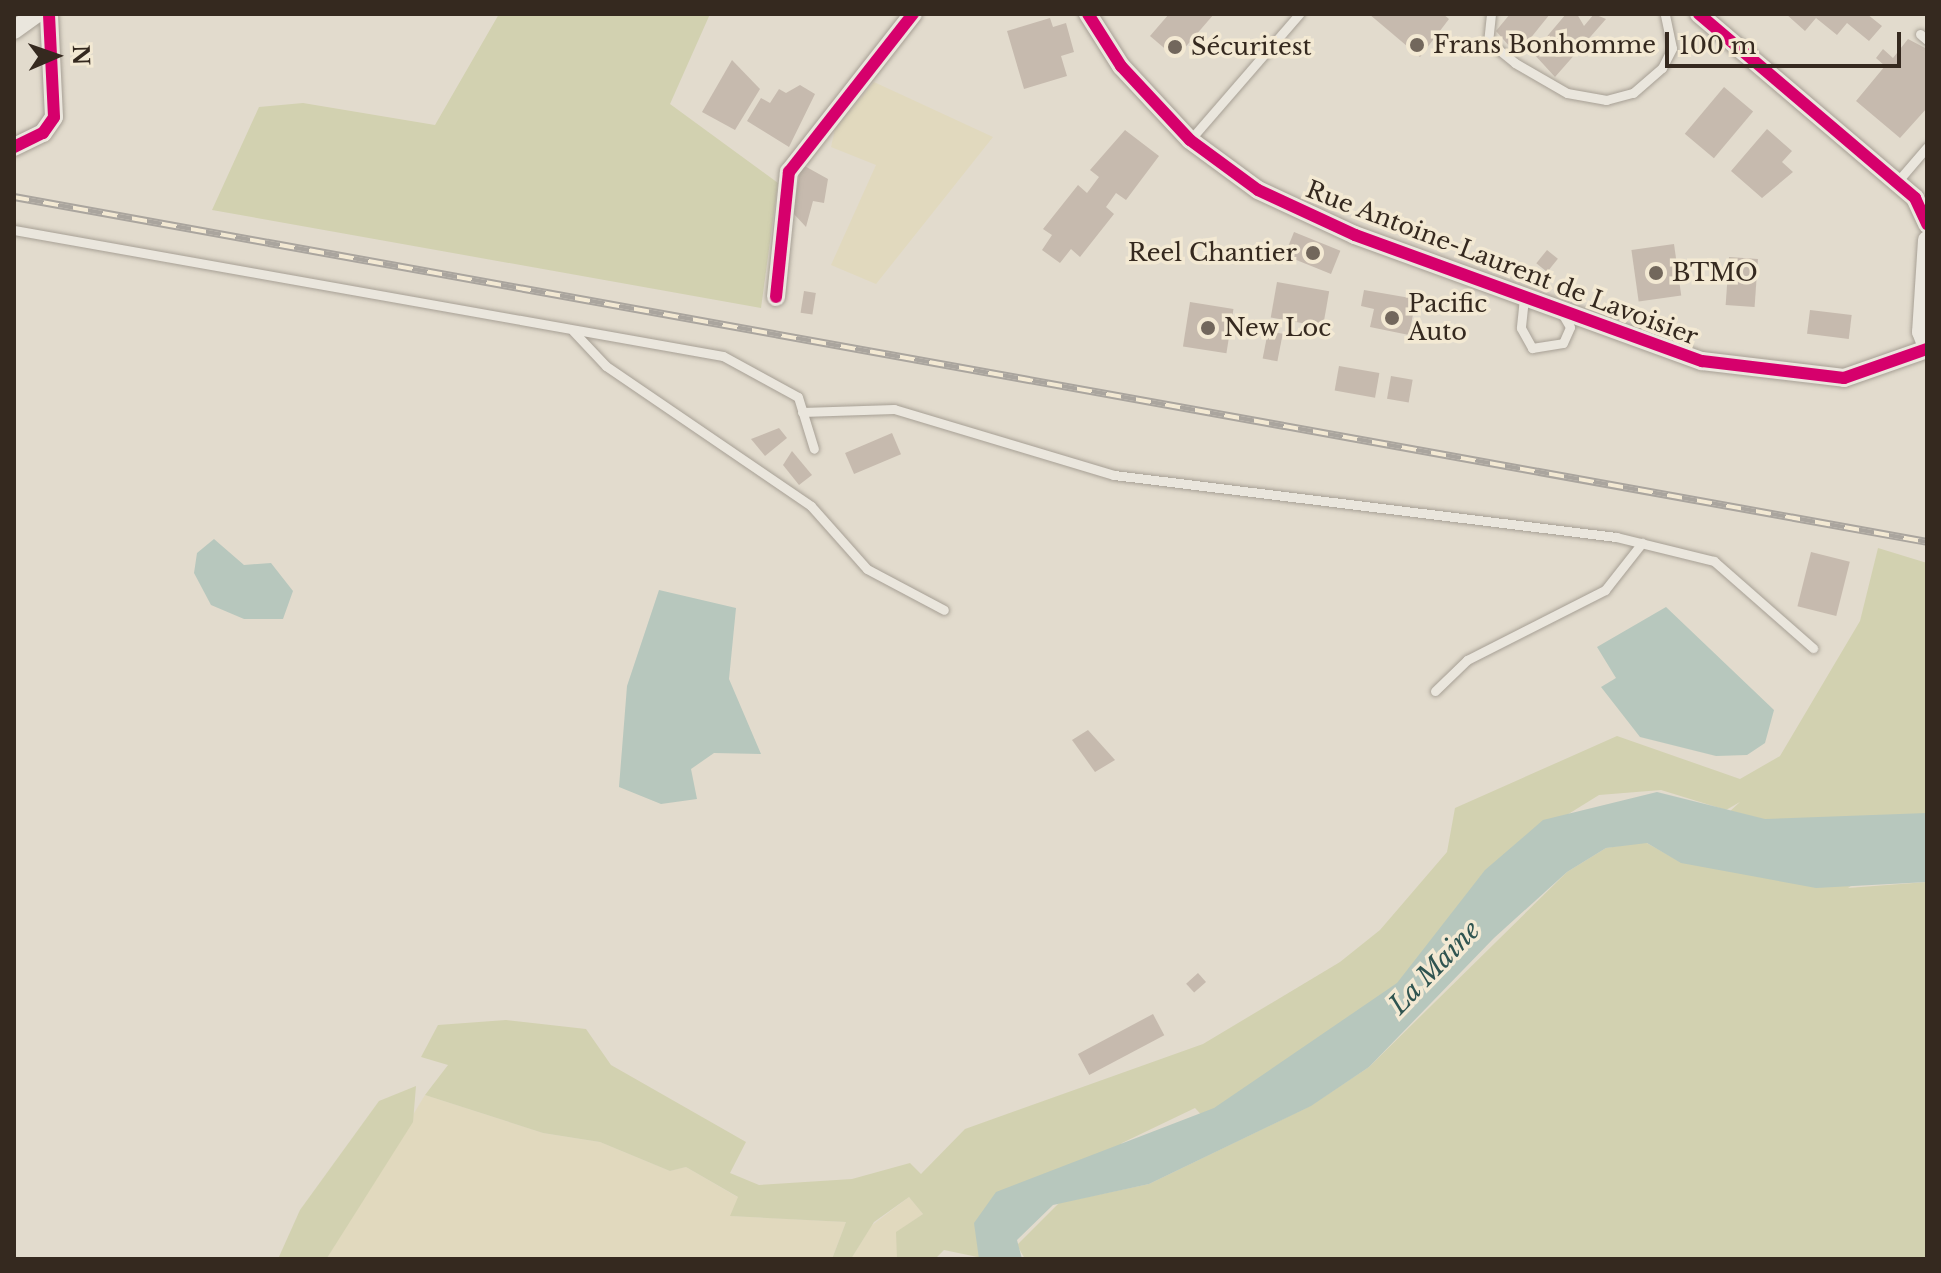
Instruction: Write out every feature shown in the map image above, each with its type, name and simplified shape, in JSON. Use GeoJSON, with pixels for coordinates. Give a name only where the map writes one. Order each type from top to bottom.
{"type":"FeatureCollection","features":[{"type":"Feature","properties":{"kind":"street"},"geometry":{"type":"LineString","coordinates":[[14,30],[36,14]]}},
{"type":"Feature","properties":{"kind":"street"},"geometry":{"type":"LineString","coordinates":[[14,147],[43,133],[54,117],[49,14]]}},
{"type":"Feature","properties":{"kind":"street"},"geometry":{"type":"LineString","coordinates":[[776,297],[789,172],[913,14]]}},
{"type":"Feature","properties":{"kind":"street","name":"Rue Antoine-Laurent de Lavoisier"},"geometry":{"type":"LineString","coordinates":[[1088,14],[1121,66],[1190,140],[1285,205],[1561,312],[1702,361],[1844,378],[1927,348]]}},
{"type":"Feature","properties":{"kind":"street"},"geometry":{"type":"LineString","coordinates":[[1699,14],[1897,182],[1925,212]]}},
{"type":"Feature","properties":{"kind":"street"},"geometry":{"type":"LineString","coordinates":[[1927,240],[1921,332],[1927,348]]}},
{"type":"Feature","properties":{"kind":"lane"},"geometry":{"type":"LineString","coordinates":[[1190,140],[1299,14]]}},
{"type":"Feature","properties":{"kind":"lane"},"geometry":{"type":"LineString","coordinates":[[1491,14],[1488,41],[1515,63],[1567,93],[1606,100],[1633,93],[1662,68],[1672,48],[1665,14]]}},
{"type":"Feature","properties":{"kind":"lane"},"geometry":{"type":"LineString","coordinates":[[1897,182],[1927,147]]}},
{"type":"Feature","properties":{"kind":"lane"},"geometry":{"type":"LineString","coordinates":[[14,230],[723,356],[766,374],[798,397],[814,449]]}},
{"type":"Feature","properties":{"kind":"lane"},"geometry":{"type":"LineString","coordinates":[[1524,298],[1521,328],[1532,348],[1563,343],[1570,327],[1561,312]]}},
{"type":"Feature","properties":{"kind":"lane"},"geometry":{"type":"LineString","coordinates":[[573,331],[606,366],[811,506],[867,569],[944,610]]}},
{"type":"Feature","properties":{"kind":"lane"},"geometry":{"type":"LineString","coordinates":[[802,412],[894,409],[1114,475],[1642,543],[1714,561],[1813,648]]}},
{"type":"Feature","properties":{"kind":"lane"},"geometry":{"type":"LineString","coordinates":[[1435,691],[1467,660],[1605,590],[1642,543]]}},
{"type":"Feature","properties":{"kind":"shaded area"},"geometry":{"type":"Polygon","coordinates":[[[874,82],[993,137],[876,284],[831,265],[876,165],[831,147],[835,129],[874,82]]]}},
{"type":"Feature","properties":{"kind":"shaded area"},"geometry":{"type":"Polygon","coordinates":[[[425,1095],[543,1133],[600,1142],[670,1171],[686,1167],[739,1198],[731,1216],[846,1222],[832,1259],[326,1259],[425,1095]]]}},
{"type":"Feature","properties":{"kind":"shaded area"},"geometry":{"type":"Polygon","coordinates":[[[909,1197],[923,1214],[897,1232],[897,1259],[851,1259],[871,1226],[909,1197]]]}},
{"type":"Feature","properties":{"kind":"green space"},"geometry":{"type":"Polygon","coordinates":[[[499,14],[710,14],[670,104],[778,183],[761,308],[212,210],[259,107],[303,103],[435,125],[499,14]]]}},
{"type":"Feature","properties":{"kind":"green space"},"geometry":{"type":"Polygon","coordinates":[[[1878,548],[1927,563],[1927,833],[1848,888],[1927,882],[1927,1259],[1025,1259],[1017,1245],[1059,1203],[1149,1184],[1310,1106],[1369,1067],[1567,872],[1606,848],[1645,842],[1677,860],[1740,802],[1726,810],[1661,790],[1599,795],[1541,831],[1379,1010],[1208,1122],[1195,1108],[1122,1143],[1109,1163],[1000,1198],[987,1259],[944,1250],[935,1259],[897,1259],[896,1232],[923,1214],[909,1197],[874,1222],[851,1259],[832,1259],[846,1222],[730,1216],[738,1197],[686,1167],[670,1171],[600,1142],[543,1133],[425,1095],[448,1065],[421,1057],[438,1025],[506,1020],[586,1029],[611,1065],[746,1142],[730,1173],[759,1185],[852,1179],[910,1163],[921,1174],[965,1129],[1203,1044],[1340,962],[1380,930],[1447,852],[1455,808],[1617,736],[1740,779],[1780,756],[1860,621],[1878,548]]]}},
{"type":"Feature","properties":{"kind":"green space"},"geometry":{"type":"Polygon","coordinates":[[[416,1086],[413,1122],[327,1258],[278,1259],[300,1210],[379,1101],[416,1086]]]}},
{"type":"Feature","properties":{"kind":"water"},"geometry":{"type":"Polygon","coordinates":[[[214,539],[244,565],[271,563],[293,591],[283,619],[244,619],[211,605],[194,573],[197,553],[214,539]]]}},
{"type":"Feature","properties":{"kind":"water"},"geometry":{"type":"Polygon","coordinates":[[[659,590],[736,608],[729,679],[761,754],[714,753],[691,769],[697,799],[661,804],[619,787],[627,686],[659,590]]]}},
{"type":"Feature","properties":{"kind":"water"},"geometry":{"type":"Polygon","coordinates":[[[1666,607],[1774,710],[1765,743],[1747,755],[1716,756],[1640,737],[1601,687],[1616,678],[1597,647],[1666,607]]]}},
{"type":"Feature","properties":{"kind":"water","name":"La Maine"},"geometry":{"type":"Polygon","coordinates":[[[1657,792],[1765,819],[1927,813],[1927,882],[1816,888],[1681,863],[1647,843],[1606,848],[1567,872],[1494,938],[1369,1067],[1311,1106],[1149,1184],[1053,1205],[1017,1240],[1022,1259],[979,1259],[974,1223],[996,1192],[1214,1108],[1397,983],[1485,870],[1543,820],[1657,792]]]}},
{"type":"Feature","properties":{"kind":"building","name":"Sécuritest"},"geometry":{"type":"Polygon","coordinates":[[[1169,14],[1214,14],[1176,58],[1150,36],[1169,14]]]}},
{"type":"Feature","properties":{"kind":"building","name":"Frans Bonhomme"},"geometry":{"type":"Polygon","coordinates":[[[1369,14],[1443,14],[1449,19],[1420,57],[1369,14]]]}},
{"type":"Feature","properties":{"kind":"building"},"geometry":{"type":"Polygon","coordinates":[[[1510,14],[1550,14],[1517,55],[1496,31],[1510,14]]]}},
{"type":"Feature","properties":{"kind":"building"},"geometry":{"type":"Polygon","coordinates":[[[1566,14],[1577,14],[1584,26],[1594,14],[1606,19],[1555,77],[1533,53],[1566,14]]]}},
{"type":"Feature","properties":{"kind":"building"},"geometry":{"type":"Polygon","coordinates":[[[1786,14],[1867,14],[1882,26],[1869,41],[1847,23],[1837,35],[1816,18],[1805,31],[1786,14]]]}},
{"type":"Feature","properties":{"kind":"building"},"geometry":{"type":"Polygon","coordinates":[[[1050,18],[1053,27],[1066,23],[1074,52],[1061,56],[1067,76],[1024,89],[1007,31],[1050,18]]]}},
{"type":"Feature","properties":{"kind":"building"},"geometry":{"type":"Polygon","coordinates":[[[1908,39],[1927,49],[1927,108],[1900,138],[1856,101],[1885,66],[1876,58],[1883,49],[1893,58],[1908,39]]]}},
{"type":"Feature","properties":{"kind":"building"},"geometry":{"type":"Polygon","coordinates":[[[732,60],[760,89],[735,130],[702,112],[732,60]]]}},
{"type":"Feature","properties":{"kind":"building"},"geometry":{"type":"Polygon","coordinates":[[[800,85],[815,94],[789,147],[747,121],[761,98],[770,103],[779,89],[786,93],[800,85]]]}},
{"type":"Feature","properties":{"kind":"building"},"geometry":{"type":"Polygon","coordinates":[[[1724,87],[1753,111],[1714,158],[1685,134],[1724,87]]]}},
{"type":"Feature","properties":{"kind":"building"},"geometry":{"type":"Polygon","coordinates":[[[1767,129],[1792,151],[1782,162],[1793,172],[1762,198],[1731,171],[1767,129]]]}},
{"type":"Feature","properties":{"kind":"building"},"geometry":{"type":"Polygon","coordinates":[[[1125,130],[1159,156],[1126,200],[1116,193],[1106,207],[1114,214],[1080,257],[1071,249],[1060,263],[1042,250],[1052,235],[1043,229],[1078,185],[1087,193],[1099,177],[1090,170],[1125,130]]]}},
{"type":"Feature","properties":{"kind":"building"},"geometry":{"type":"Polygon","coordinates":[[[801,164],[828,179],[824,203],[813,201],[806,227],[793,213],[801,164]]]}},
{"type":"Feature","properties":{"kind":"building","name":"Reel Chantier"},"geometry":{"type":"Polygon","coordinates":[[[1294,232],[1340,251],[1331,274],[1285,255],[1294,232]]]}},
{"type":"Feature","properties":{"kind":"building","name":"BTMO"},"geometry":{"type":"Polygon","coordinates":[[[1674,244],[1681,295],[1639,301],[1631,250],[1674,244]]]}},
{"type":"Feature","properties":{"kind":"building"},"geometry":{"type":"Polygon","coordinates":[[[1547,250],[1558,259],[1547,272],[1536,263],[1547,250]]]}},
{"type":"Feature","properties":{"kind":"building"},"geometry":{"type":"Polygon","coordinates":[[[1729,257],[1758,259],[1755,307],[1726,305],[1729,257]]]}},
{"type":"Feature","properties":{"kind":"building"},"geometry":{"type":"Polygon","coordinates":[[[1277,282],[1329,291],[1323,327],[1271,317],[1277,282]]]}},
{"type":"Feature","properties":{"kind":"building","name":"Pacific Auto"},"geometry":{"type":"Polygon","coordinates":[[[1364,290],[1416,299],[1409,335],[1370,327],[1374,309],[1361,306],[1364,290]]]}},
{"type":"Feature","properties":{"kind":"building"},"geometry":{"type":"Polygon","coordinates":[[[804,291],[816,293],[812,315],[801,313],[804,291]]]}},
{"type":"Feature","properties":{"kind":"building","name":"New Loc"},"geometry":{"type":"Polygon","coordinates":[[[1190,302],[1233,309],[1226,353],[1183,346],[1190,302]]]}},
{"type":"Feature","properties":{"kind":"building"},"geometry":{"type":"Polygon","coordinates":[[[1810,310],[1852,315],[1849,339],[1807,334],[1810,310]]]}},
{"type":"Feature","properties":{"kind":"building"},"geometry":{"type":"Polygon","coordinates":[[[1268,331],[1283,334],[1277,361],[1263,358],[1268,331]]]}},
{"type":"Feature","properties":{"kind":"building"},"geometry":{"type":"Polygon","coordinates":[[[1339,366],[1379,373],[1375,398],[1335,391],[1339,366]]]}},
{"type":"Feature","properties":{"kind":"building"},"geometry":{"type":"Polygon","coordinates":[[[1391,376],[1413,380],[1409,402],[1387,399],[1391,376]]]}},
{"type":"Feature","properties":{"kind":"building"},"geometry":{"type":"Polygon","coordinates":[[[779,428],[787,438],[765,456],[751,439],[779,428]]]}},
{"type":"Feature","properties":{"kind":"building"},"geometry":{"type":"Polygon","coordinates":[[[892,433],[901,454],[854,474],[845,453],[892,433]]]}},
{"type":"Feature","properties":{"kind":"building"},"geometry":{"type":"Polygon","coordinates":[[[792,451],[812,475],[799,485],[783,465],[792,451]]]}},
{"type":"Feature","properties":{"kind":"building"},"geometry":{"type":"Polygon","coordinates":[[[1811,552],[1850,562],[1836,616],[1797,606],[1811,552]]]}},
{"type":"Feature","properties":{"kind":"building"},"geometry":{"type":"Polygon","coordinates":[[[1088,730],[1115,760],[1095,772],[1072,740],[1088,730]]]}},
{"type":"Feature","properties":{"kind":"building"},"geometry":{"type":"Polygon","coordinates":[[[1198,973],[1206,982],[1194,993],[1186,984],[1198,973]]]}},
{"type":"Feature","properties":{"kind":"building"},"geometry":{"type":"Polygon","coordinates":[[[1153,1014],[1164,1035],[1089,1075],[1078,1054],[1153,1014]]]}},
{"type":"Feature","properties":{"kind":"railway"},"geometry":{"type":"LineString","coordinates":[[14,197],[1927,542]]}},
{"type":"Feature","properties":{"kind":"cycle path"},"geometry":{"type":"LineString","coordinates":[[14,147],[43,133],[54,117],[49,14]]}},
{"type":"Feature","properties":{"kind":"cycle path"},"geometry":{"type":"LineString","coordinates":[[776,297],[789,172],[913,14]]}},
{"type":"Feature","properties":{"kind":"cycle path"},"geometry":{"type":"LineString","coordinates":[[1088,14],[1121,66],[1190,140],[1258,190],[1355,235],[1702,361],[1844,378],[1927,349]]}},
{"type":"Feature","properties":{"kind":"cycle path"},"geometry":{"type":"LineString","coordinates":[[1699,14],[1915,198],[1927,224]]}},
{"type":"Feature","properties":{"kind":"place","name":"Frans Bonhomme"},"geometry":{"type":"Point","coordinates":[1417,45]}},
{"type":"Feature","properties":{"kind":"place","name":"Sécuritest"},"geometry":{"type":"Point","coordinates":[1175,47]}},
{"type":"Feature","properties":{"kind":"place","name":"Reel Chantier"},"geometry":{"type":"Point","coordinates":[1313,253]}},
{"type":"Feature","properties":{"kind":"place","name":"BTMO"},"geometry":{"type":"Point","coordinates":[1656,273]}},
{"type":"Feature","properties":{"kind":"place","name":"Pacific Auto"},"geometry":{"type":"Point","coordinates":[1392,318]}},
{"type":"Feature","properties":{"kind":"place","name":"New Loc"},"geometry":{"type":"Point","coordinates":[1208,328]}}]}
